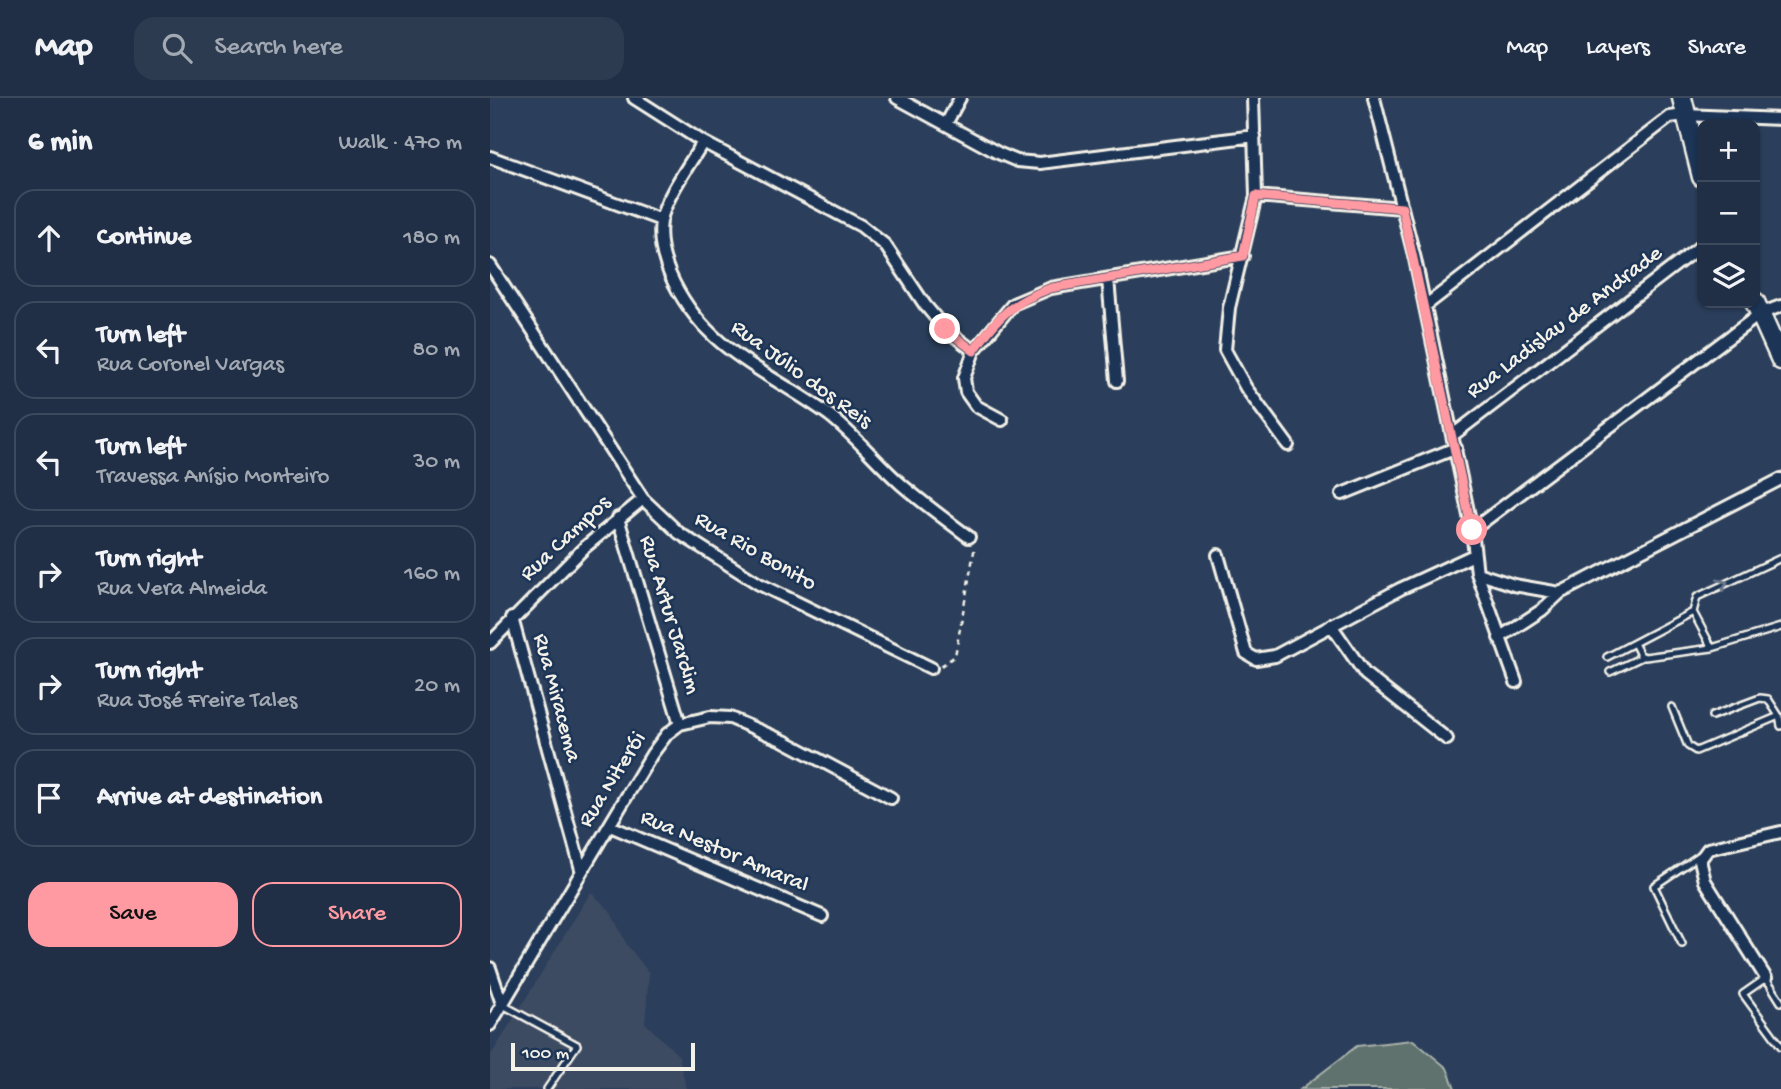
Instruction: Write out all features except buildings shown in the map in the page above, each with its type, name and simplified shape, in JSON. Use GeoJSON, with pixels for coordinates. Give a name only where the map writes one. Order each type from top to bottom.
{"type":"FeatureCollection","features":[{"type":"Feature","properties":{"kind":"main road"},"geometry":{"type":"LineString","coordinates":[[1683,106],[1697,158]]}},
{"type":"Feature","properties":{"kind":"main road"},"geometry":{"type":"LineString","coordinates":[[1757,308],[1781,360]]}},
{"type":"Feature","properties":{"kind":"street"},"geometry":{"type":"LineString","coordinates":[[634,98],[703,142],[861,226],[885,245],[945,329],[974,351]]}},
{"type":"Feature","properties":{"kind":"street"},"geometry":{"type":"LineString","coordinates":[[897,98],[1017,161],[1040,163],[1255,136]]}},
{"type":"Feature","properties":{"kind":"street"},"geometry":{"type":"LineString","coordinates":[[946,124],[960,98]]}},
{"type":"Feature","properties":{"kind":"street"},"geometry":{"type":"LineString","coordinates":[[1253,98],[1256,196],[1229,308],[1225,351],[1246,388],[1288,445]]}},
{"type":"Feature","properties":{"kind":"street"},"geometry":{"type":"LineString","coordinates":[[1374,98],[1425,306],[1456,448],[1478,573],[1516,682]]}},
{"type":"Feature","properties":{"kind":"street"},"geometry":{"type":"LineString","coordinates":[[1425,306],[1683,106],[1781,118]]}},
{"type":"Feature","properties":{"kind":"street"},"geometry":{"type":"LineString","coordinates":[[490,157],[661,220],[703,142]]}},
{"type":"Feature","properties":{"kind":"street"},"geometry":{"type":"LineString","coordinates":[[1256,196],[1402,208]]}},
{"type":"Feature","properties":{"kind":"street","name":"Rua Júlio dos Reis"},"geometry":{"type":"LineString","coordinates":[[661,220],[662,248],[669,272],[685,303],[708,333],[732,354],[845,427],[901,484],[969,537]]}},
{"type":"Feature","properties":{"kind":"street","name":"Rua Ladislau de Andrade"},"geometry":{"type":"LineString","coordinates":[[1453,435],[1697,250]]}},
{"type":"Feature","properties":{"kind":"street"},"geometry":{"type":"LineString","coordinates":[[1002,420],[976,406],[966,392],[964,379],[974,351],[988,330],[1013,304],[1051,288],[1243,256]]}},
{"type":"Feature","properties":{"kind":"street","name":"Rua Rio Bonito"},"geometry":{"type":"LineString","coordinates":[[490,265],[643,499],[679,533],[759,584],[930,668]]}},
{"type":"Feature","properties":{"kind":"street"},"geometry":{"type":"LineString","coordinates":[[1108,279],[1117,381]]}},
{"type":"Feature","properties":{"kind":"street"},"geometry":{"type":"LineString","coordinates":[[1760,308],[1781,306]]}},
{"type":"Feature","properties":{"kind":"street"},"geometry":{"type":"LineString","coordinates":[[1472,530],[1757,308]]}},
{"type":"Feature","properties":{"kind":"street"},"geometry":{"type":"LineString","coordinates":[[1342,494],[1456,448]]}},
{"type":"Feature","properties":{"kind":"street"},"geometry":{"type":"LineString","coordinates":[[1499,638],[1542,610],[1560,593],[1781,478]]}},
{"type":"Feature","properties":{"kind":"street","name":"Rua Campos"},"geometry":{"type":"LineString","coordinates":[[490,643],[512,618],[618,517],[643,499]]}},
{"type":"Feature","properties":{"kind":"street","name":"Rua Artur Jardim"},"geometry":{"type":"LineString","coordinates":[[618,517],[680,724]]}},
{"type":"Feature","properties":{"kind":"street"},"geometry":{"type":"LineString","coordinates":[[1218,555],[1246,653],[1251,657],[1275,656],[1331,625],[1474,555]]}},
{"type":"Feature","properties":{"kind":"street"},"geometry":{"type":"LineString","coordinates":[[1478,573],[1514,585],[1560,593]]}},
{"type":"Feature","properties":{"kind":"street","name":"Rua Miracema"},"geometry":{"type":"LineString","coordinates":[[512,618],[580,869]]}},
{"type":"Feature","properties":{"kind":"street"},"geometry":{"type":"LineString","coordinates":[[1331,625],[1365,674],[1447,738]]}},
{"type":"Feature","properties":{"kind":"street","name":"Rua Niterói"},"geometry":{"type":"LineString","coordinates":[[490,1025],[580,869],[610,826],[652,754],[667,734],[680,724],[710,717],[747,723],[891,798]]}},
{"type":"Feature","properties":{"kind":"street","name":"Rua Nestor Amaral"},"geometry":{"type":"LineString","coordinates":[[610,826],[822,916]]}},
{"type":"Feature","properties":{"kind":"street"},"geometry":{"type":"LineString","coordinates":[[1766,978],[1705,881],[1700,868],[1703,853],[1724,844],[1781,832]]}},
{"type":"Feature","properties":{"kind":"street"},"geometry":{"type":"LineString","coordinates":[[490,968],[502,1004]]}},
{"type":"Feature","properties":{"kind":"lane"},"geometry":{"type":"LineString","coordinates":[[1712,648],[1693,611],[1697,597],[1781,558]]}},
{"type":"Feature","properties":{"kind":"lane"},"geometry":{"type":"LineString","coordinates":[[1606,657],[1693,611]]}},
{"type":"Feature","properties":{"kind":"lane"},"geometry":{"type":"LineString","coordinates":[[1610,672],[1642,657],[1712,648],[1781,627]]}},
{"type":"Feature","properties":{"kind":"lane"},"geometry":{"type":"LineString","coordinates":[[1634,643],[1642,657]]}},
{"type":"Feature","properties":{"kind":"lane"},"geometry":{"type":"LineString","coordinates":[[1712,716],[1760,698],[1768,699],[1779,716],[1781,726]]}},
{"type":"Feature","properties":{"kind":"lane"},"geometry":{"type":"LineString","coordinates":[[1672,707],[1688,746],[1696,751],[1779,716]]}},
{"type":"Feature","properties":{"kind":"lane"},"geometry":{"type":"LineString","coordinates":[[1682,944],[1654,886],[1703,853]]}},
{"type":"Feature","properties":{"kind":"lane"},"geometry":{"type":"LineString","coordinates":[[1781,1002],[1766,978],[1743,994],[1781,1046]]}},
{"type":"Feature","properties":{"kind":"lane"},"geometry":{"type":"LineString","coordinates":[[502,1004],[577,1045],[547,1089]]}},
{"type":"Feature","properties":{"kind":"path"},"geometry":{"type":"LineString","coordinates":[[930,668],[943,665],[955,656],[961,635],[967,578],[975,549],[975,543],[969,537]]}},
{"type":"Feature","properties":{"kind":"shaded area"},"geometry":{"type":"Polygon","coordinates":[[[591,892],[610,911],[627,945],[649,973],[645,1023],[679,1056],[686,1089],[490,1089],[490,1057],[591,892]]]}},
{"type":"Feature","properties":{"kind":"green space"},"geometry":{"type":"Polygon","coordinates":[[[1413,1040],[1447,1068],[1455,1089],[1301,1089],[1357,1046],[1413,1040]]]}},
{"type":"Feature","properties":{"kind":"route"},"geometry":{"type":"LineString","coordinates":[[945,329],[974,351],[988,330],[1013,304],[1051,288],[1243,256],[1256,196],[1402,208],[1472,530]]}}]}
